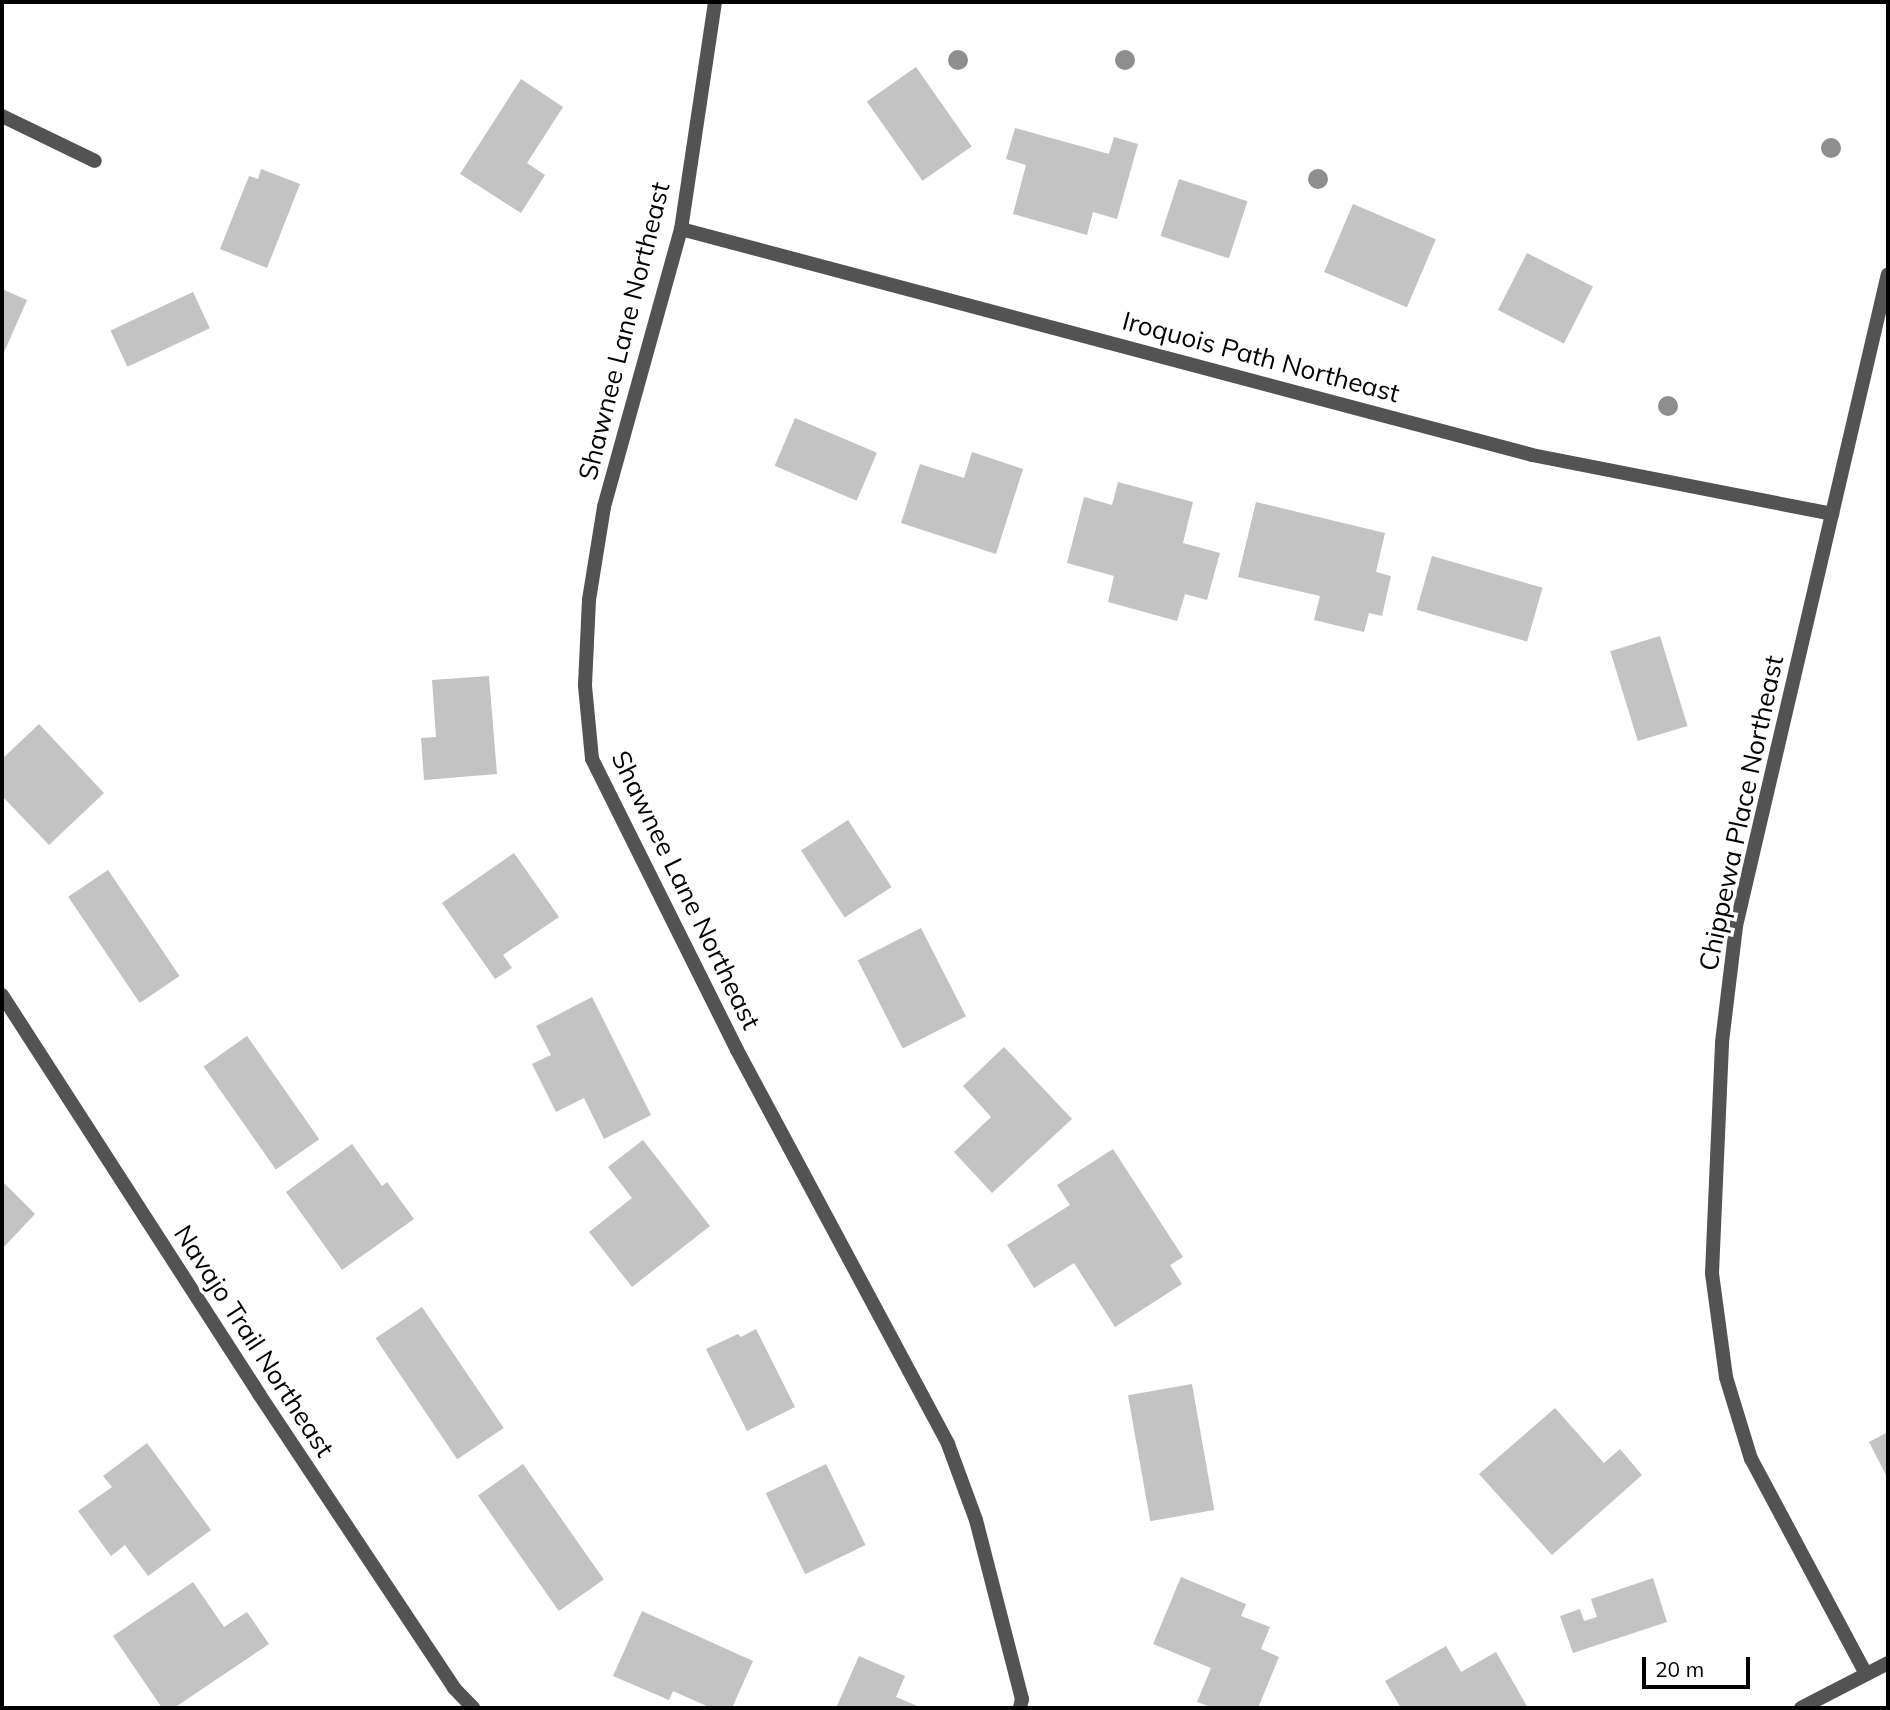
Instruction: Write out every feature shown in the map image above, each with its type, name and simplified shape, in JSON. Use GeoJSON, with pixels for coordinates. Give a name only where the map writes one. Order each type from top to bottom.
{"type":"FeatureCollection","features":[{"type":"Feature","properties":{"kind":"street","name":"Shawnee Lane Northeast"},"geometry":{"type":"LineString","coordinates":[[715,2],[681,229],[604,507],[591,587],[585,686],[592,759],[737,1050],[948,1444],[976,1520],[1022,1699],[1020,1708]]}},
{"type":"Feature","properties":{"kind":"street"},"geometry":{"type":"LineString","coordinates":[[2,116],[95,162]]}},
{"type":"Feature","properties":{"kind":"street","name":"Iroquois Path Northeast"},"geometry":{"type":"LineString","coordinates":[[681,229],[1532,454],[1832,514]]}},
{"type":"Feature","properties":{"kind":"street","name":"Chippewa Place Northeast"},"geometry":{"type":"LineString","coordinates":[[1866,1674],[1751,1459],[1726,1377],[1712,1273],[1722,1042],[1736,926],[1888,274]]}},
{"type":"Feature","properties":{"kind":"street","name":"Navajo Trail Northeast"},"geometry":{"type":"LineString","coordinates":[[2,995],[259,1394],[454,1688],[474,1708]]}},
{"type":"Feature","properties":{"kind":"street"},"geometry":{"type":"LineString","coordinates":[[1801,1708],[1888,1662]]}},
{"type":"Feature","properties":{"kind":"building"},"geometry":{"type":"Polygon","coordinates":[[[916,67],[972,146],[922,181],[867,101],[916,67]]]}},
{"type":"Feature","properties":{"kind":"building"},"geometry":{"type":"Polygon","coordinates":[[[521,79],[563,107],[527,163],[545,175],[521,213],[460,174],[521,79]]]}},
{"type":"Feature","properties":{"kind":"building"},"geometry":{"type":"Polygon","coordinates":[[[1015,128],[1109,154],[1114,137],[1138,144],[1117,219],[1093,212],[1087,235],[1013,214],[1026,165],[1006,159],[1015,128]]]}},
{"type":"Feature","properties":{"kind":"building"},"geometry":{"type":"Polygon","coordinates":[[[261,169],[300,184],[267,268],[220,249],[249,176],[258,179],[261,169]]]}},
{"type":"Feature","properties":{"kind":"building"},"geometry":{"type":"Polygon","coordinates":[[[1179,179],[1247,201],[1229,258],[1160,236],[1179,179]]]}},
{"type":"Feature","properties":{"kind":"building"},"geometry":{"type":"Polygon","coordinates":[[[1353,204],[1436,239],[1407,307],[1324,272],[1353,204]]]}},
{"type":"Feature","properties":{"kind":"building"},"geometry":{"type":"Polygon","coordinates":[[[1527,253],[1593,287],[1564,344],[1498,310],[1527,253]]]}},
{"type":"Feature","properties":{"kind":"building"},"geometry":{"type":"Polygon","coordinates":[[[2,289],[27,300],[2,357],[2,289]]]}},
{"type":"Feature","properties":{"kind":"building"},"geometry":{"type":"Polygon","coordinates":[[[193,292],[210,328],[127,367],[111,330],[193,292]]]}},
{"type":"Feature","properties":{"kind":"building"},"geometry":{"type":"Polygon","coordinates":[[[795,418],[877,453],[857,501],[775,466],[795,418]]]}},
{"type":"Feature","properties":{"kind":"building"},"geometry":{"type":"Polygon","coordinates":[[[972,452],[1023,469],[996,554],[901,523],[920,464],[964,478],[972,452]]]}},
{"type":"Feature","properties":{"kind":"building"},"geometry":{"type":"Polygon","coordinates":[[[1118,482],[1193,502],[1183,543],[1220,553],[1207,600],[1185,594],[1177,621],[1108,602],[1114,576],[1067,563],[1084,497],[1112,505],[1118,482]]]}},
{"type":"Feature","properties":{"kind":"building"},"geometry":{"type":"Polygon","coordinates":[[[1256,502],[1385,533],[1376,572],[1391,576],[1382,616],[1369,613],[1364,632],[1314,620],[1320,596],[1238,577],[1256,502]]]}},
{"type":"Feature","properties":{"kind":"building"},"geometry":{"type":"Polygon","coordinates":[[[1432,556],[1543,588],[1527,642],[1417,610],[1432,556]]]}},
{"type":"Feature","properties":{"kind":"building"},"geometry":{"type":"Polygon","coordinates":[[[1660,636],[1687,726],[1638,741],[1610,651],[1660,636]]]}},
{"type":"Feature","properties":{"kind":"building"},"geometry":{"type":"Polygon","coordinates":[[[489,676],[497,774],[424,780],[421,738],[436,737],[432,680],[489,676]]]}},
{"type":"Feature","properties":{"kind":"building"},"geometry":{"type":"Polygon","coordinates":[[[39,724],[104,793],[49,845],[2,796],[2,759],[39,724]]]}},
{"type":"Feature","properties":{"kind":"building"},"geometry":{"type":"Polygon","coordinates":[[[848,820],[892,887],[845,918],[801,850],[848,820]]]}},
{"type":"Feature","properties":{"kind":"building"},"geometry":{"type":"Polygon","coordinates":[[[514,853],[559,917],[503,955],[512,968],[495,979],[442,903],[514,853]]]}},
{"type":"Feature","properties":{"kind":"building"},"geometry":{"type":"Polygon","coordinates":[[[108,870],[180,976],[140,1003],[68,897],[108,870]]]}},
{"type":"Feature","properties":{"kind":"building"},"geometry":{"type":"Polygon","coordinates":[[[921,928],[966,1016],[903,1048],[858,960],[921,928]]]}},
{"type":"Feature","properties":{"kind":"building"},"geometry":{"type":"Polygon","coordinates":[[[592,997],[651,1115],[604,1139],[584,1098],[556,1112],[532,1064],[551,1055],[536,1026],[592,997]]]}},
{"type":"Feature","properties":{"kind":"building"},"geometry":{"type":"Polygon","coordinates":[[[247,1036],[319,1139],[276,1170],[204,1066],[247,1036]]]}},
{"type":"Feature","properties":{"kind":"building"},"geometry":{"type":"Polygon","coordinates":[[[1004,1047],[1072,1119],[992,1193],[954,1152],[991,1117],[963,1086],[1004,1047]]]}},
{"type":"Feature","properties":{"kind":"building"},"geometry":{"type":"Polygon","coordinates":[[[643,1140],[710,1226],[632,1287],[589,1232],[632,1198],[608,1167],[643,1140]]]}},
{"type":"Feature","properties":{"kind":"building"},"geometry":{"type":"Polygon","coordinates":[[[352,1144],[382,1186],[387,1182],[414,1219],[342,1270],[286,1192],[352,1144]]]}},
{"type":"Feature","properties":{"kind":"building"},"geometry":{"type":"Polygon","coordinates":[[[1113,1149],[1183,1257],[1170,1265],[1182,1284],[1115,1327],[1074,1263],[1034,1288],[1007,1245],[1070,1205],[1057,1185],[1113,1149]]]}},
{"type":"Feature","properties":{"kind":"building"},"geometry":{"type":"Polygon","coordinates":[[[2,1181],[35,1214],[2,1249],[2,1181]]]}},
{"type":"Feature","properties":{"kind":"building"},"geometry":{"type":"Polygon","coordinates":[[[422,1307],[504,1428],[457,1459],[376,1338],[422,1307]]]}},
{"type":"Feature","properties":{"kind":"building"},"geometry":{"type":"Polygon","coordinates":[[[756,1329],[795,1407],[747,1431],[706,1349],[756,1329]]]}},
{"type":"Feature","properties":{"kind":"building"},"geometry":{"type":"Polygon","coordinates":[[[1192,1384],[1214,1510],[1150,1521],[1128,1395],[1192,1384]]]}},
{"type":"Feature","properties":{"kind":"building"},"geometry":{"type":"Polygon","coordinates":[[[1555,1408],[1604,1463],[1620,1449],[1642,1475],[1552,1555],[1479,1474],[1555,1408]]]}},
{"type":"Feature","properties":{"kind":"building"},"geometry":{"type":"Polygon","coordinates":[[[1888,1432],[1888,1479],[1869,1442],[1888,1432]]]}},
{"type":"Feature","properties":{"kind":"building"},"geometry":{"type":"Polygon","coordinates":[[[147,1443],[211,1530],[148,1576],[125,1545],[111,1556],[78,1511],[112,1487],[103,1476],[147,1443]]]}},
{"type":"Feature","properties":{"kind":"building"},"geometry":{"type":"Polygon","coordinates":[[[523,1464],[604,1580],[559,1611],[478,1496],[523,1464]]]}},
{"type":"Feature","properties":{"kind":"building"},"geometry":{"type":"Polygon","coordinates":[[[826,1464],[865,1545],[805,1574],[766,1493],[826,1464]]]}},
{"type":"Feature","properties":{"kind":"building"},"geometry":{"type":"Polygon","coordinates":[[[1181,1577],[1246,1604],[1241,1616],[1270,1627],[1261,1649],[1279,1657],[1258,1708],[1214,1708],[1197,1702],[1211,1668],[1153,1644],[1181,1577]]]}},
{"type":"Feature","properties":{"kind":"building"},"geometry":{"type":"Polygon","coordinates":[[[1653,1578],[1667,1622],[1573,1653],[1560,1616],[1580,1609],[1584,1621],[1597,1617],[1591,1599],[1653,1578]]]}},
{"type":"Feature","properties":{"kind":"building"},"geometry":{"type":"Polygon","coordinates":[[[193,1582],[224,1627],[247,1612],[269,1644],[174,1708],[162,1708],[113,1636],[193,1582]]]}},
{"type":"Feature","properties":{"kind":"building"},"geometry":{"type":"Polygon","coordinates":[[[642,1611],[753,1661],[732,1708],[711,1708],[673,1691],[669,1700],[613,1676],[642,1611]]]}},
{"type":"Feature","properties":{"kind":"building"},"geometry":{"type":"Polygon","coordinates":[[[1446,1646],[1461,1672],[1496,1652],[1528,1708],[1401,1708],[1385,1681],[1446,1646]]]}},
{"type":"Feature","properties":{"kind":"building"},"geometry":{"type":"Polygon","coordinates":[[[859,1656],[905,1676],[896,1697],[922,1708],[836,1708],[859,1656]]]}}]}
